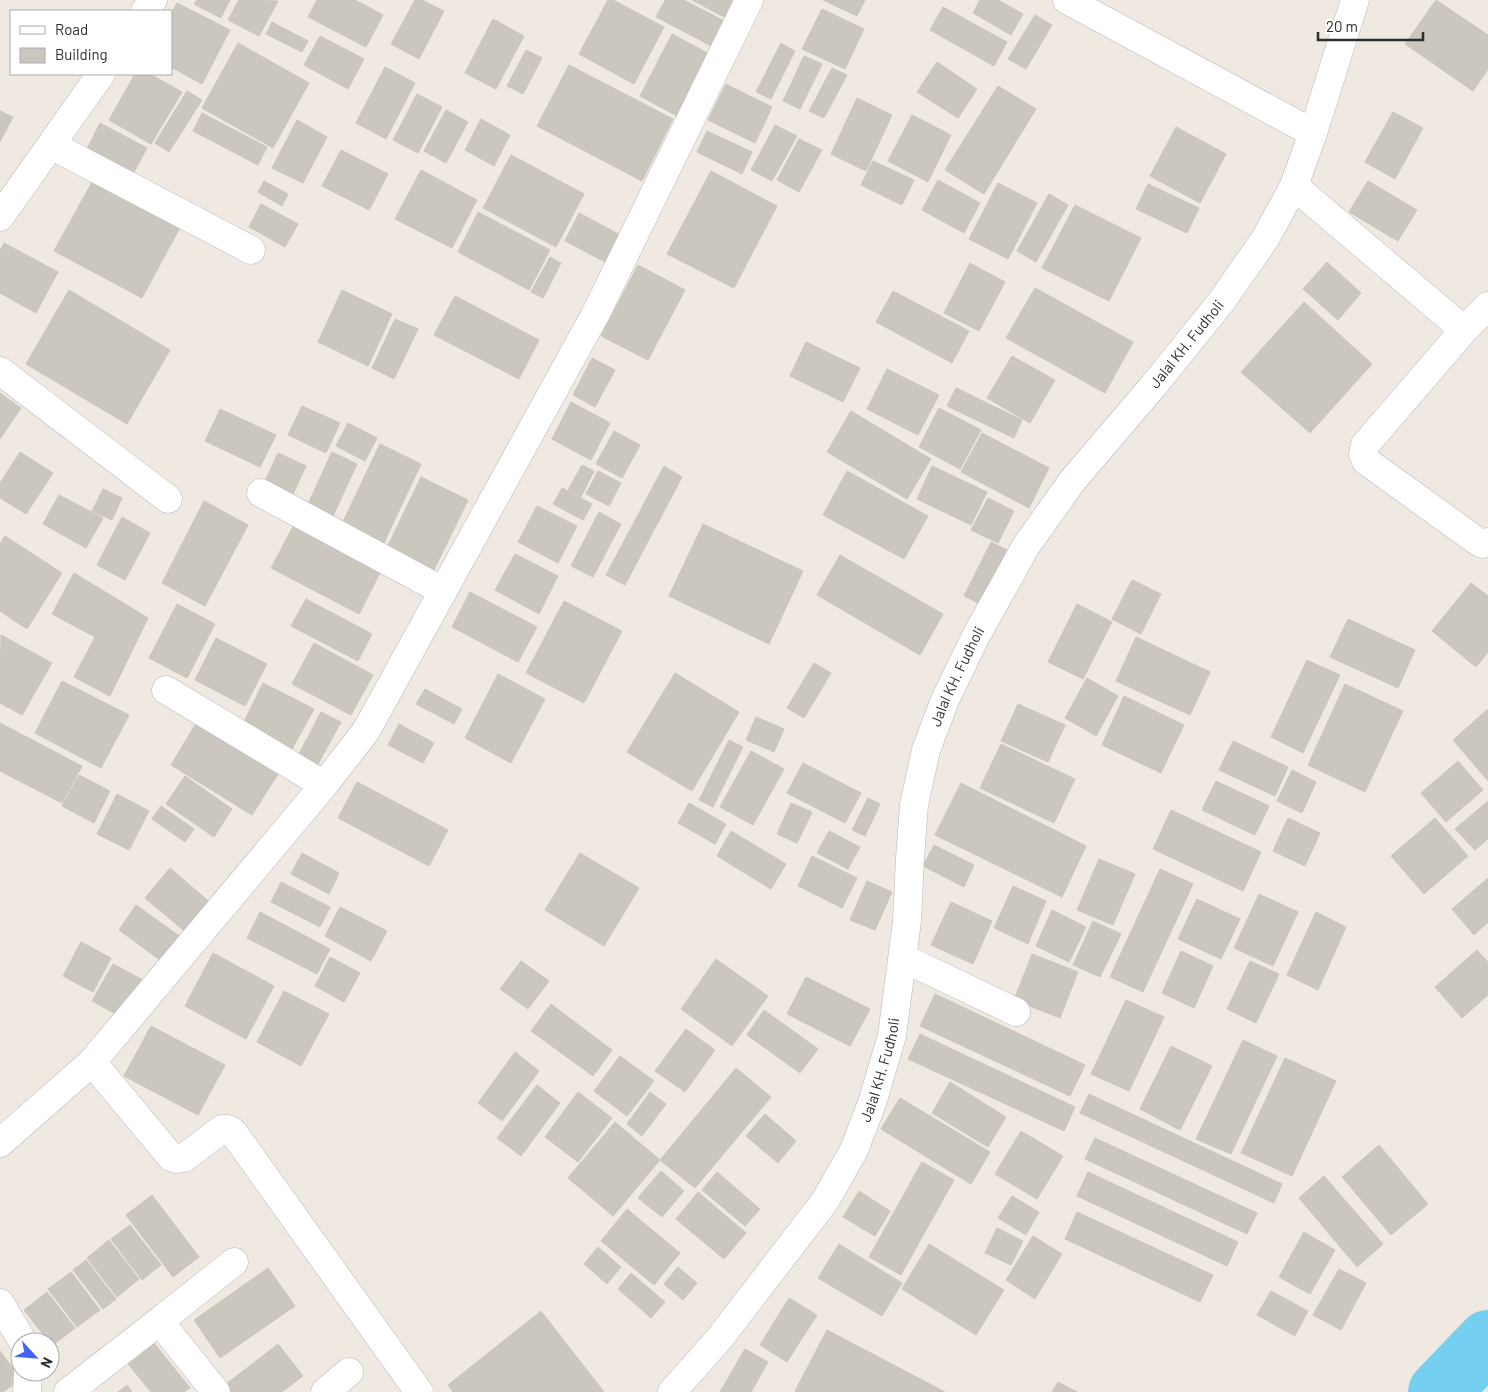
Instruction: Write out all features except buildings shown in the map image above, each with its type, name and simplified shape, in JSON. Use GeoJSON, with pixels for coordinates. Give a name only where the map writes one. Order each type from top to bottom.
{"type":"FeatureCollection","features":[{"type":"Feature","properties":{"kind":"street"},"geometry":{"type":"LineString","coordinates":[[0,1143],[92,1062],[324,785],[366,731],[595,315],[749,0]]}},
{"type":"Feature","properties":{"kind":"street"},"geometry":{"type":"LineString","coordinates":[[1067,0],[1313,133]]}},
{"type":"Feature","properties":{"kind":"street","name":"Jalal KH. Fudholi"},"geometry":{"type":"LineString","coordinates":[[672,1392],[719,1339],[825,1201],[854,1150],[872,1103],[892,1036],[907,920],[914,805],[926,750],[945,700],[976,636],[1026,546],[1072,480],[1154,385],[1221,302],[1265,239],[1294,186],[1313,133],[1355,0]]}},
{"type":"Feature","properties":{"kind":"street"},"geometry":{"type":"LineString","coordinates":[[0,217],[100,75]]}},
{"type":"Feature","properties":{"kind":"street"},"geometry":{"type":"LineString","coordinates":[[51,144],[251,250]]}},
{"type":"Feature","properties":{"kind":"street"},"geometry":{"type":"LineString","coordinates":[[1294,186],[1464,330]]}},
{"type":"Feature","properties":{"kind":"street"},"geometry":{"type":"LineString","coordinates":[[1488,306],[1464,330],[1365,445],[1363,454],[1366,461],[1477,541],[1483,544],[1488,542]]}},
{"type":"Feature","properties":{"kind":"street"},"geometry":{"type":"LineString","coordinates":[[0,371],[168,499]]}},
{"type":"Feature","properties":{"kind":"street"},"geometry":{"type":"LineString","coordinates":[[261,493],[443,591]]}},
{"type":"Feature","properties":{"kind":"street"},"geometry":{"type":"LineString","coordinates":[[166,690],[324,785]]}},
{"type":"Feature","properties":{"kind":"street"},"geometry":{"type":"LineString","coordinates":[[903,958],[1016,1012]]}},
{"type":"Feature","properties":{"kind":"street"},"geometry":{"type":"LineString","coordinates":[[92,1062],[171,1157],[177,1159],[184,1158],[222,1129],[228,1129],[233,1132],[419,1392]]}},
{"type":"Feature","properties":{"kind":"street"},"geometry":{"type":"LineString","coordinates":[[68,1392],[234,1262]]}},
{"type":"Feature","properties":{"kind":"street"},"geometry":{"type":"LineString","coordinates":[[0,1303],[17,1332]]}},
{"type":"Feature","properties":{"kind":"street"},"geometry":{"type":"LineString","coordinates":[[161,1320],[168,1332],[216,1392]]}},
{"type":"Feature","properties":{"kind":"street"},"geometry":{"type":"LineString","coordinates":[[325,1392],[349,1372]]}},
{"type":"Feature","properties":{"kind":"waterway"},"geometry":{"type":"LineString","coordinates":[[1439,1392],[1488,1341]]}}]}
